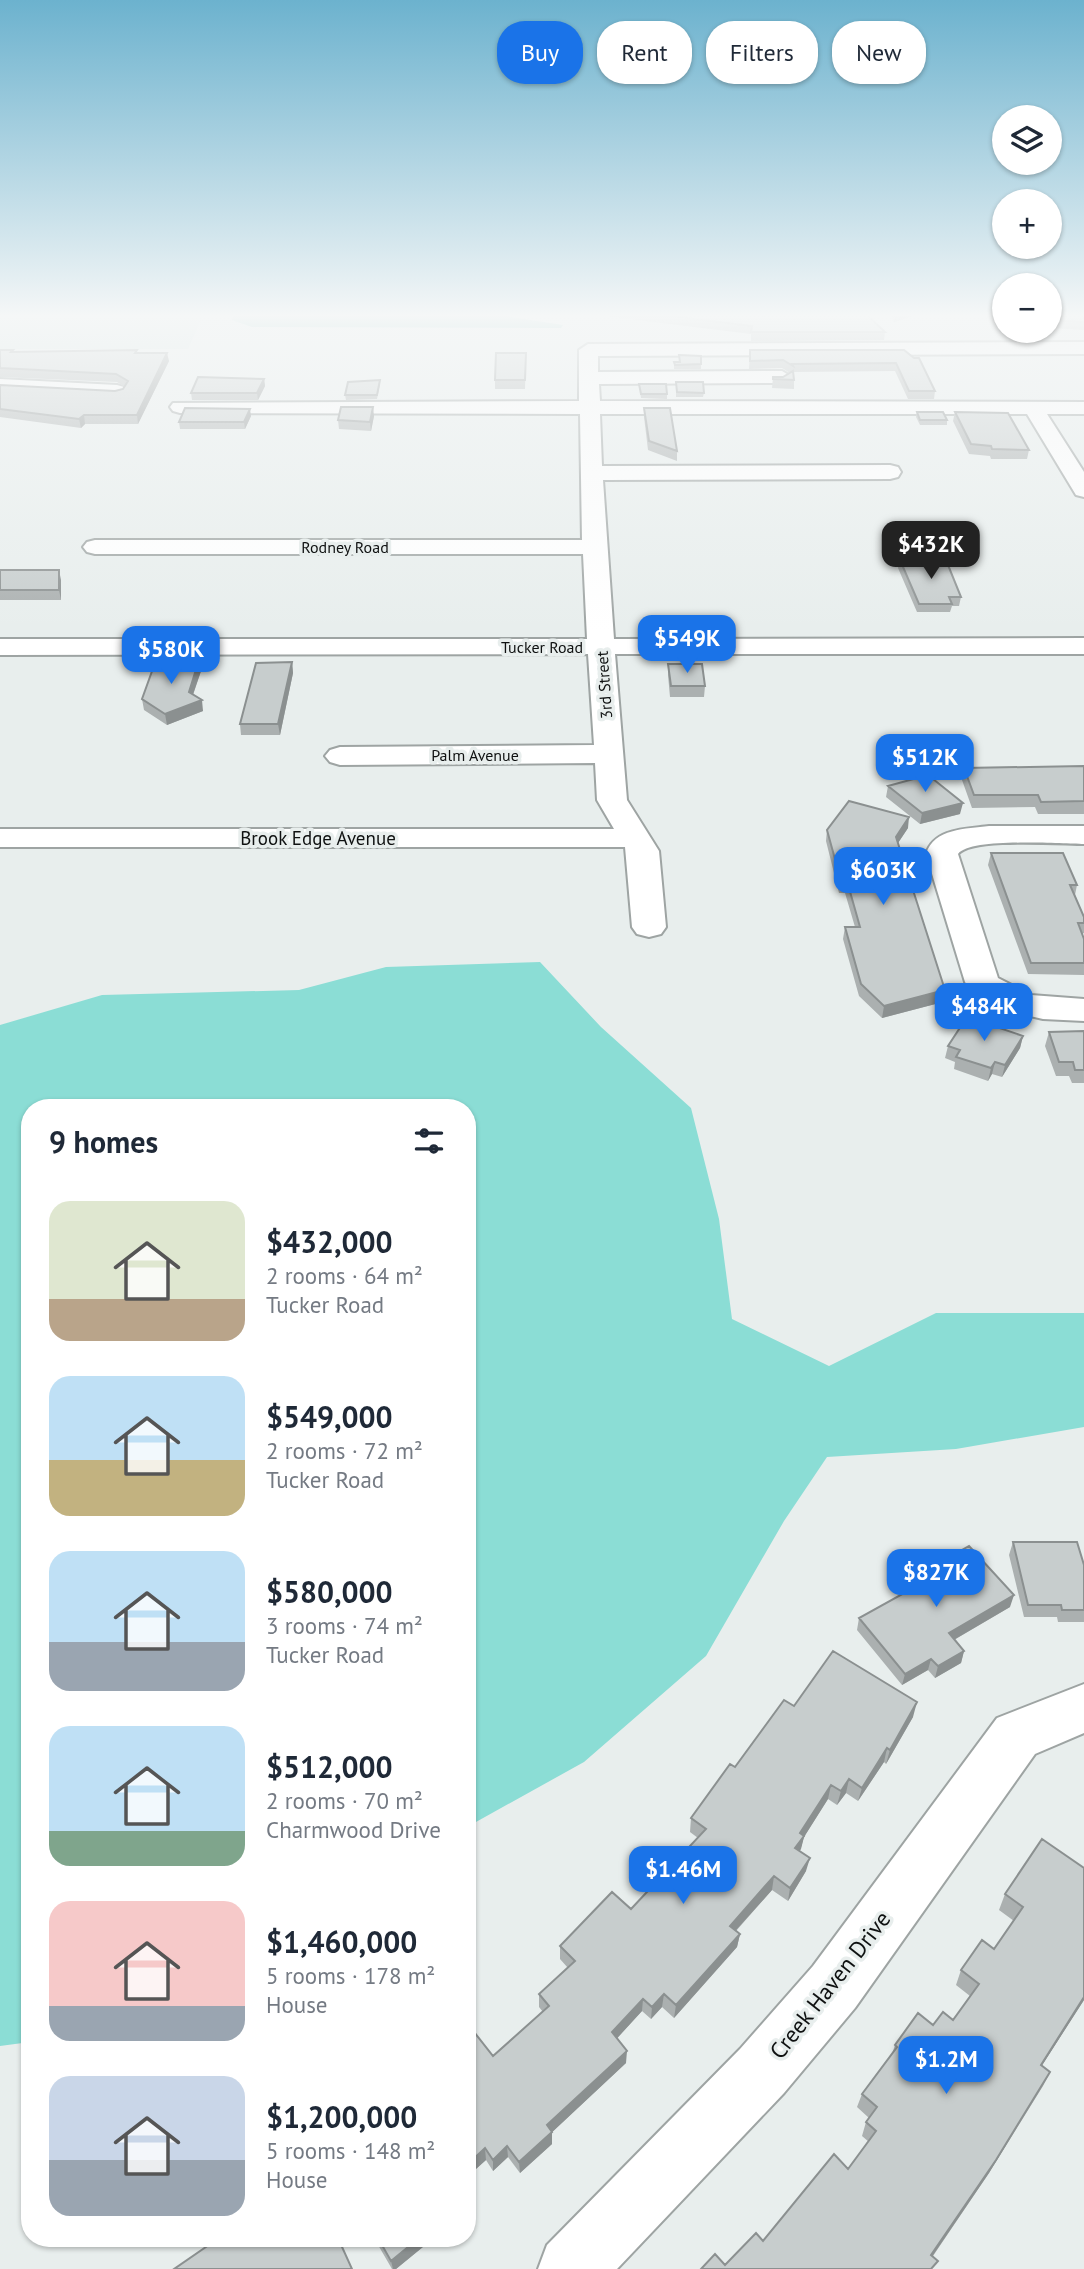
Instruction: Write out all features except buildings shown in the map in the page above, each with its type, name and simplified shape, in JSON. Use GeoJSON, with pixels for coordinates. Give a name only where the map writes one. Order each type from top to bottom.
{"type":"FeatureCollection","features":[{"type":"Feature","properties":{"kind":"street","name":"3rd Street"},"geometry":{"type":"LineString","coordinates":[[592,419],[594,547],[612,800],[643,851],[649,927]]}},
{"type":"Feature","properties":{"kind":"street"},"geometry":{"type":"LineString","coordinates":[[1040,419],[1080,478]]}},
{"type":"Feature","properties":{"kind":"street"},"geometry":{"type":"LineString","coordinates":[[592,473],[890,472]]}},
{"type":"Feature","properties":{"kind":"street","name":"Rodney Road"},"geometry":{"type":"LineString","coordinates":[[95,547],[594,547]]}},
{"type":"Feature","properties":{"kind":"street","name":"Tucker Road"},"geometry":{"type":"LineString","coordinates":[[0,647],[1084,646]]}},
{"type":"Feature","properties":{"kind":"street","name":"Palm Avenue"},"geometry":{"type":"LineString","coordinates":[[340,756],[609,754]]}},
{"type":"Feature","properties":{"kind":"street"},"geometry":{"type":"LineString","coordinates":[[1084,835],[970,836],[944,847],[942,854],[982,982],[995,995],[1023,1006],[1084,1010]]}},
{"type":"Feature","properties":{"kind":"street","name":"Brook Edge Avenue"},"geometry":{"type":"LineString","coordinates":[[0,838],[636,838]]}},
{"type":"Feature","properties":{"kind":"street","name":"Creek Haven Drive"},"geometry":{"type":"LineString","coordinates":[[571,2269],[762,2071],[825,1997],[1016,1736],[1084,1708]]}},
{"type":"Feature","properties":{"kind":"shaded area"},"geometry":{"type":"Polygon","coordinates":[[[540,962],[601,1027],[691,1108],[719,1219],[732,1319],[829,1366],[936,1313],[1084,1313],[1084,1427],[956,1449],[827,1457],[784,1521],[706,1656],[584,1762],[476,1822],[476,1099],[21,1099],[21,2043],[0,2046],[0,1025],[102,995],[299,990],[386,967],[540,962]]]}}]}
